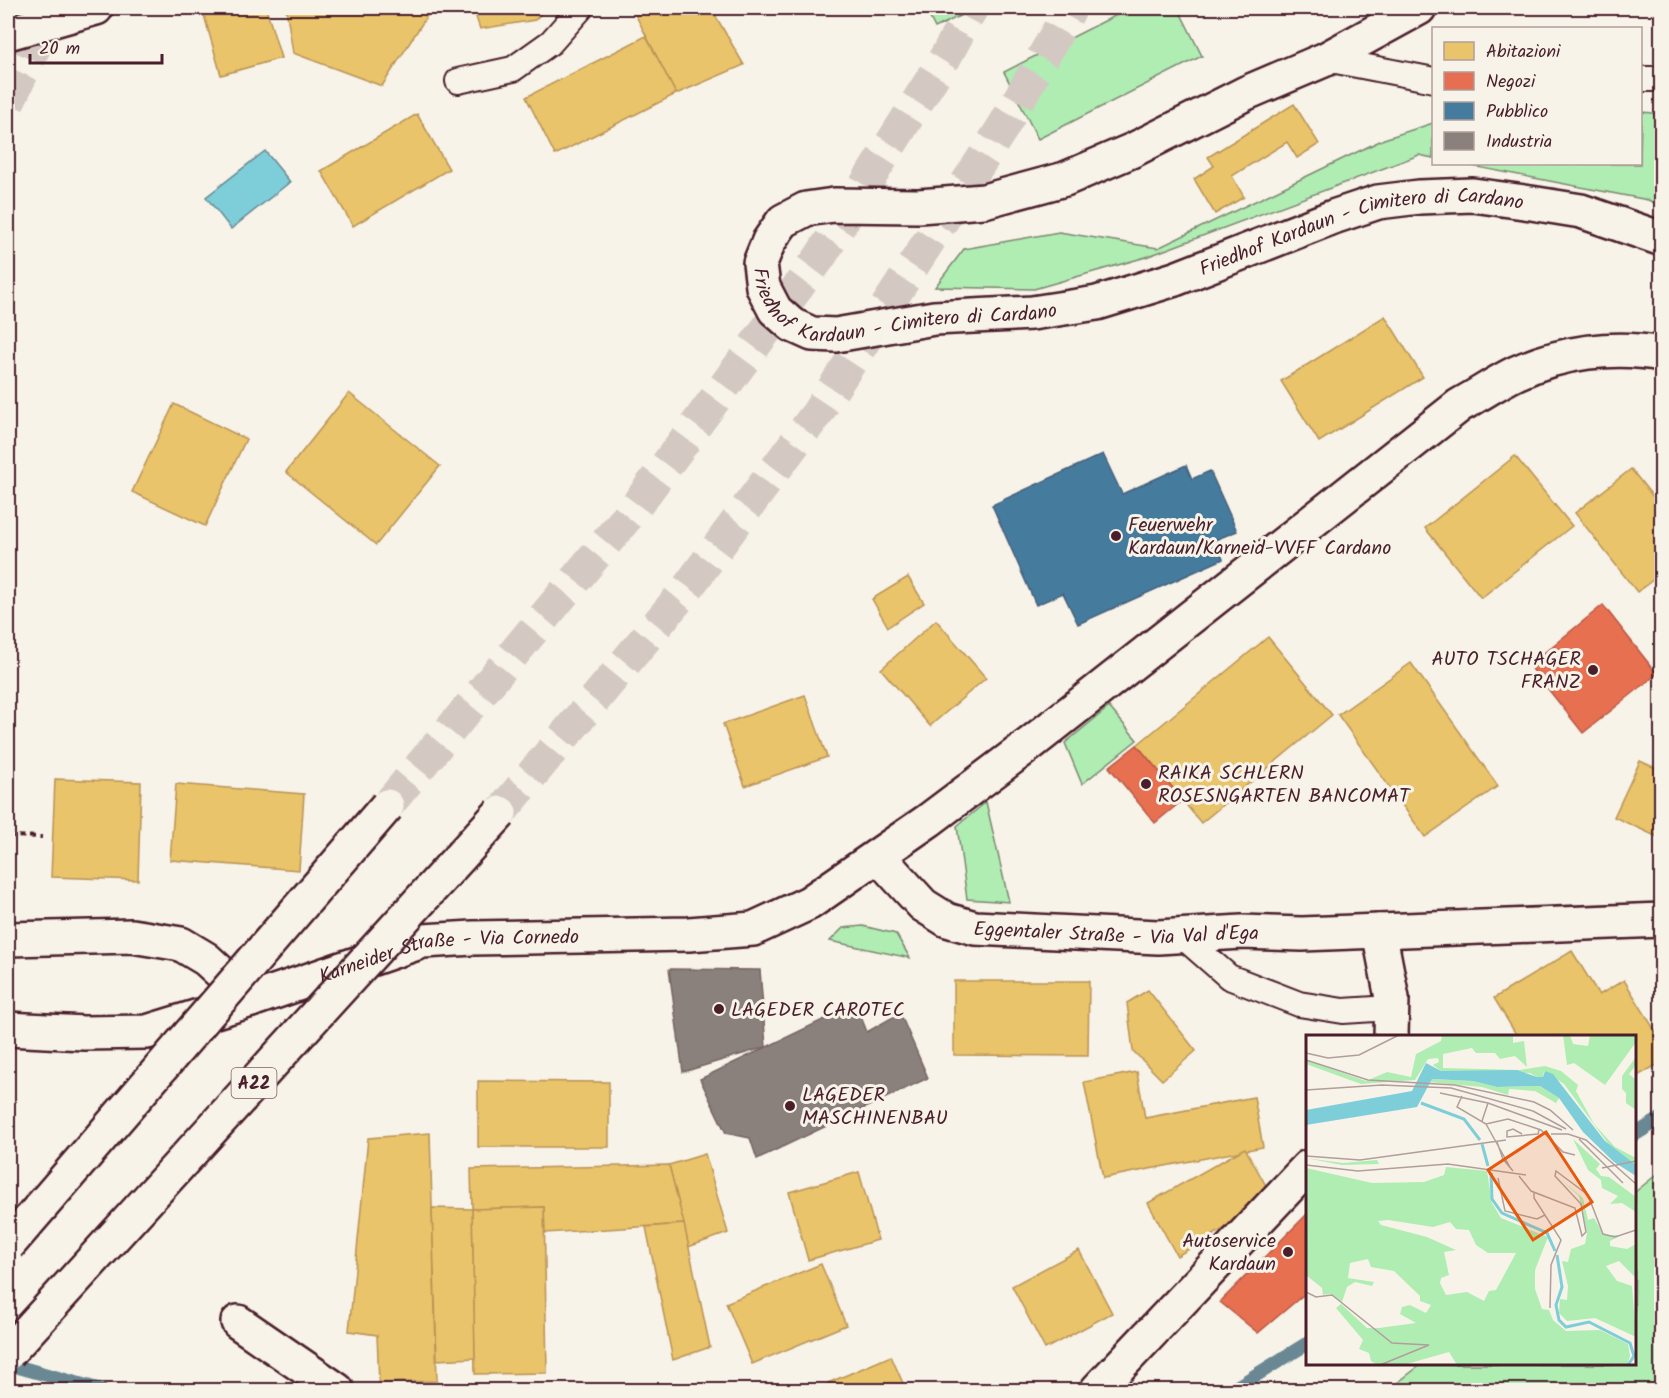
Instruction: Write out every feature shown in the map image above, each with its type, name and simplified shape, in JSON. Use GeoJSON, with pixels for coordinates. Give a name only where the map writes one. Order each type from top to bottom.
{"type":"FeatureCollection","features":[{"type":"Feature","properties":{"kind":"main road"},"geometry":{"type":"LineString","coordinates":[[8,33],[96,8]]}},
{"type":"Feature","properties":{"kind":"main road"},"geometry":{"type":"LineString","coordinates":[[1326,58],[1419,8]]}},
{"type":"Feature","properties":{"kind":"main road","name":"Friedhof Kardaun - Cimitero di Cardano"},"geometry":{"type":"LineString","coordinates":[[1326,58],[1246,93],[1133,150],[1065,179],[984,201],[919,206],[834,205],[806,209],[783,221],[769,241],[760,263],[763,287],[776,310],[792,326],[812,334],[836,335],[934,318],[1032,313],[1097,303],[1175,279],[1264,242],[1378,202],[1430,197],[1473,195],[1581,211],[1662,239]]}},
{"type":"Feature","properties":{"kind":"main road"},"geometry":{"type":"LineString","coordinates":[[879,857],[1030,744],[1460,405],[1517,372],[1576,352],[1642,351],[1662,354]]}},
{"type":"Feature","properties":{"kind":"main road"},"geometry":{"type":"LineString","coordinates":[[8,1245],[387,806]]}},
{"type":"Feature","properties":{"kind":"main road","name":"A22"},"geometry":{"type":"LineString","coordinates":[[8,1353],[500,813]]}},
{"type":"Feature","properties":{"kind":"main road","name":"Eggentaler Straße - Via Val d'Ega"},"geometry":{"type":"LineString","coordinates":[[879,857],[923,905],[947,920],[975,928],[1158,936],[1242,932],[1302,934],[1662,920]]}},
{"type":"Feature","properties":{"kind":"main road","name":"Karneider Straße - Via Cornedo"},"geometry":{"type":"LineString","coordinates":[[8,1029],[84,1033],[147,1032],[251,1000],[423,941],[689,934],[753,929],[809,903],[879,857]]}},
{"type":"Feature","properties":{"kind":"main road"},"geometry":{"type":"LineString","coordinates":[[1379,931],[1392,998],[1391,1022]]}},
{"type":"Feature","properties":{"kind":"main road"},"geometry":{"type":"LineString","coordinates":[[8,939],[132,936],[181,944],[206,959],[251,1000]]}},
{"type":"Feature","properties":{"kind":"main road"},"geometry":{"type":"LineString","coordinates":[[1097,1390],[1306,1169]]}},
{"type":"Feature","properties":{"kind":"main road"},"geometry":{"type":"LineString","coordinates":[[238,1322],[337,1390]]}},
{"type":"Feature","properties":{"kind":"lane"},"geometry":{"type":"LineString","coordinates":[[458,81],[513,69],[551,42],[581,8]]}},
{"type":"Feature","properties":{"kind":"lane"},"geometry":{"type":"LineString","coordinates":[[1326,58],[1432,80]]}},
{"type":"Feature","properties":{"kind":"lane"},"geometry":{"type":"LineString","coordinates":[[1642,79],[1662,79]]}},
{"type":"Feature","properties":{"kind":"lane"},"geometry":{"type":"LineString","coordinates":[[1181,935],[1229,977],[1299,1004],[1391,1022]]}},
{"type":"Feature","properties":{"kind":"path"},"geometry":{"type":"LineString","coordinates":[[8,836],[42,837]]}},
{"type":"Feature","properties":{"kind":"green space"},"geometry":{"type":"Polygon","coordinates":[[[925,8],[976,8],[935,28],[925,8]]]}},
{"type":"Feature","properties":{"kind":"green space"},"geometry":{"type":"Polygon","coordinates":[[[1130,8],[1178,8],[1202,56],[1038,139],[1004,72],[1130,8]]]}},
{"type":"Feature","properties":{"kind":"green space"},"geometry":{"type":"Polygon","coordinates":[[[1642,112],[1653,113],[1661,125],[1661,206],[1648,200],[1467,165],[1642,165],[1642,112]]]}},
{"type":"Feature","properties":{"kind":"green space"},"geometry":{"type":"Polygon","coordinates":[[[1432,123],[1432,158],[1419,155],[1146,257],[1034,289],[935,287],[964,249],[1059,232],[1158,248],[1384,139],[1432,123]]]}},
{"type":"Feature","properties":{"kind":"green space"},"geometry":{"type":"Polygon","coordinates":[[[1109,707],[1137,740],[1082,784],[1065,743],[1109,707]]]}},
{"type":"Feature","properties":{"kind":"green space"},"geometry":{"type":"Polygon","coordinates":[[[986,802],[1009,902],[967,899],[957,826],[986,802]]]}},
{"type":"Feature","properties":{"kind":"green space"},"geometry":{"type":"Polygon","coordinates":[[[863,926],[896,934],[910,958],[830,941],[843,928],[863,926]]]}},
{"type":"Feature","properties":{"kind":"green space"},"geometry":{"type":"Polygon","coordinates":[[[1661,1171],[1661,1390],[1388,1390],[1421,1365],[1636,1365],[1636,1191],[1661,1171]]]}},
{"type":"Feature","properties":{"kind":"water"},"geometry":{"type":"Polygon","coordinates":[[[265,151],[290,182],[231,229],[206,197],[265,151]]]}},
{"type":"Feature","properties":{"kind":"building: Abitazioni"},"geometry":{"type":"Polygon","coordinates":[[[202,8],[266,8],[281,58],[221,75],[202,8]]]}},
{"type":"Feature","properties":{"kind":"building: Abitazioni"},"geometry":{"type":"Polygon","coordinates":[[[286,8],[432,8],[382,86],[293,53],[286,8]]]}},
{"type":"Feature","properties":{"kind":"building: Abitazioni"},"geometry":{"type":"Polygon","coordinates":[[[473,8],[546,8],[535,20],[480,29],[473,8]]]}},
{"type":"Feature","properties":{"kind":"building: Abitazioni"},"geometry":{"type":"Polygon","coordinates":[[[632,8],[711,8],[744,65],[676,94],[632,8]]]}},
{"type":"Feature","properties":{"kind":"building: Abitazioni"},"geometry":{"type":"Polygon","coordinates":[[[646,36],[676,94],[555,155],[526,97],[646,36]]]}},
{"type":"Feature","properties":{"kind":"building: Abitazioni"},"geometry":{"type":"Polygon","coordinates":[[[1294,104],[1319,144],[1297,158],[1287,142],[1232,176],[1244,197],[1215,214],[1194,179],[1214,166],[1208,157],[1294,104]]]}},
{"type":"Feature","properties":{"kind":"building: Abitazioni"},"geometry":{"type":"Polygon","coordinates":[[[417,114],[449,169],[353,226],[321,171],[417,114]]]}},
{"type":"Feature","properties":{"kind":"building: Abitazioni"},"geometry":{"type":"Polygon","coordinates":[[[1385,316],[1423,377],[1319,442],[1281,381],[1385,316]]]}},
{"type":"Feature","properties":{"kind":"building: Abitazioni"},"geometry":{"type":"Polygon","coordinates":[[[349,393],[440,466],[376,545],[286,472],[349,393]]]}},
{"type":"Feature","properties":{"kind":"building: Abitazioni"},"geometry":{"type":"Polygon","coordinates":[[[174,404],[246,439],[205,526],[132,492],[174,404]]]}},
{"type":"Feature","properties":{"kind":"building: Abitazioni"},"geometry":{"type":"Polygon","coordinates":[[[1515,456],[1572,526],[1481,598],[1425,528],[1515,456]]]}},
{"type":"Feature","properties":{"kind":"building: Abitazioni"},"geometry":{"type":"Polygon","coordinates":[[[1631,469],[1662,508],[1662,573],[1637,592],[1575,513],[1631,469]]]}},
{"type":"Feature","properties":{"kind":"building: Abitazioni"},"geometry":{"type":"Polygon","coordinates":[[[908,577],[924,603],[888,627],[872,599],[908,577]]]}},
{"type":"Feature","properties":{"kind":"building: Abitazioni"},"geometry":{"type":"Polygon","coordinates":[[[936,620],[986,678],[930,726],[881,669],[936,620]]]}},
{"type":"Feature","properties":{"kind":"building: Abitazioni"},"geometry":{"type":"Polygon","coordinates":[[[1268,637],[1332,715],[1201,823],[1137,745],[1268,637]]]}},
{"type":"Feature","properties":{"kind":"building: Abitazioni"},"geometry":{"type":"Polygon","coordinates":[[[1411,663],[1498,786],[1425,837],[1338,715],[1411,663]]]}},
{"type":"Feature","properties":{"kind":"building: Abitazioni"},"geometry":{"type":"Polygon","coordinates":[[[805,695],[827,757],[745,786],[723,724],[805,695]]]}},
{"type":"Feature","properties":{"kind":"building: Abitazioni"},"geometry":{"type":"Polygon","coordinates":[[[1640,761],[1662,771],[1662,839],[1614,817],[1640,761]]]}},
{"type":"Feature","properties":{"kind":"building: Abitazioni"},"geometry":{"type":"Polygon","coordinates":[[[55,779],[141,782],[138,880],[51,877],[55,779]]]}},
{"type":"Feature","properties":{"kind":"building: Abitazioni"},"geometry":{"type":"Polygon","coordinates":[[[176,784],[304,794],[299,870],[170,860],[176,784]]]}},
{"type":"Feature","properties":{"kind":"building: Abitazioni"},"geometry":{"type":"Polygon","coordinates":[[[1572,951],[1599,995],[1624,980],[1662,1042],[1662,1062],[1636,1077],[1636,1035],[1516,1035],[1494,998],[1572,951]]]}},
{"type":"Feature","properties":{"kind":"building: Abitazioni"},"geometry":{"type":"Polygon","coordinates":[[[954,981],[1089,981],[1088,1056],[954,1055],[954,981]]]}},
{"type":"Feature","properties":{"kind":"building: Abitazioni"},"geometry":{"type":"Polygon","coordinates":[[[1148,990],[1196,1051],[1162,1080],[1133,1051],[1127,1003],[1148,990]]]}},
{"type":"Feature","properties":{"kind":"building: Abitazioni"},"geometry":{"type":"Polygon","coordinates":[[[1137,1072],[1145,1118],[1254,1097],[1263,1147],[1103,1178],[1084,1082],[1137,1072]]]}},
{"type":"Feature","properties":{"kind":"building: Abitazioni"},"geometry":{"type":"Polygon","coordinates":[[[478,1081],[609,1082],[609,1147],[478,1147],[478,1081]]]}},
{"type":"Feature","properties":{"kind":"building: Abitazioni"},"geometry":{"type":"Polygon","coordinates":[[[430,1133],[437,1381],[379,1383],[377,1335],[349,1331],[368,1138],[430,1133]]]}},
{"type":"Feature","properties":{"kind":"building: Abitazioni"},"geometry":{"type":"Polygon","coordinates":[[[1245,1148],[1274,1200],[1177,1256],[1148,1203],[1245,1148]]]}},
{"type":"Feature","properties":{"kind":"building: Abitazioni"},"geometry":{"type":"Polygon","coordinates":[[[705,1154],[728,1233],[688,1247],[669,1165],[705,1154]]]}},
{"type":"Feature","properties":{"kind":"building: Abitazioni"},"geometry":{"type":"Polygon","coordinates":[[[669,1165],[684,1224],[545,1233],[544,1207],[472,1209],[471,1169],[669,1165]]]}},
{"type":"Feature","properties":{"kind":"building: Abitazioni"},"geometry":{"type":"Polygon","coordinates":[[[859,1172],[878,1240],[808,1260],[789,1192],[859,1172]]]}},
{"type":"Feature","properties":{"kind":"building: Abitazioni"},"geometry":{"type":"Polygon","coordinates":[[[544,1207],[547,1373],[475,1374],[472,1209],[544,1207]]]}},
{"type":"Feature","properties":{"kind":"building: Abitazioni"},"geometry":{"type":"Polygon","coordinates":[[[432,1208],[472,1209],[475,1358],[437,1360],[432,1208]]]}},
{"type":"Feature","properties":{"kind":"building: Abitazioni"},"geometry":{"type":"Polygon","coordinates":[[[684,1224],[710,1347],[673,1360],[646,1227],[684,1224]]]}},
{"type":"Feature","properties":{"kind":"building: Abitazioni"},"geometry":{"type":"Polygon","coordinates":[[[1079,1250],[1112,1313],[1045,1349],[1012,1286],[1079,1250]]]}},
{"type":"Feature","properties":{"kind":"building: Abitazioni"},"geometry":{"type":"Polygon","coordinates":[[[821,1264],[846,1325],[752,1364],[726,1303],[821,1264]]]}},
{"type":"Feature","properties":{"kind":"building: Abitazioni"},"geometry":{"type":"Polygon","coordinates":[[[891,1356],[906,1390],[831,1390],[828,1383],[891,1356]]]}},
{"type":"Feature","properties":{"kind":"building: Negozi","name":"AUTO TSCHAGER FRANZ"},"geometry":{"type":"Polygon","coordinates":[[[1603,605],[1657,674],[1583,733],[1529,665],[1603,605]]]}},
{"type":"Feature","properties":{"kind":"building: Negozi","name":"RAIKA SCHLERN ROSESNGARTEN BANCOMAT"},"geometry":{"type":"Polygon","coordinates":[[[1137,745],[1183,800],[1155,823],[1109,767],[1137,745]]]}},
{"type":"Feature","properties":{"kind":"building: Negozi","name":"Autoservice Kardaun"},"geometry":{"type":"Polygon","coordinates":[[[1306,1215],[1306,1293],[1258,1333],[1220,1302],[1306,1215]]]}},
{"type":"Feature","properties":{"kind":"building: Pubblico","name":"Feuerwehr Kardaun/Karneid-VVFF Cardano"},"geometry":{"type":"Polygon","coordinates":[[[1103,454],[1122,494],[1186,465],[1192,479],[1210,471],[1237,531],[1215,540],[1223,559],[1078,624],[1063,593],[1036,605],[992,505],[1103,454]]]}},
{"type":"Feature","properties":{"kind":"building: Industria","name":"LAGEDER CAROTEC"},"geometry":{"type":"Polygon","coordinates":[[[669,969],[760,970],[766,1047],[683,1072],[669,969]]]}},
{"type":"Feature","properties":{"kind":"building: Industria","name":"LAGEDER MASCHINENBAU"},"geometry":{"type":"Polygon","coordinates":[[[856,1004],[867,1032],[900,1013],[928,1078],[757,1159],[750,1138],[726,1133],[700,1079],[856,1004]]]}},
{"type":"Feature","properties":{"kind":"waterway"},"geometry":{"type":"LineString","coordinates":[[1636,1134],[1662,1118]]}},
{"type":"Feature","properties":{"kind":"waterway"},"geometry":{"type":"LineString","coordinates":[[1232,1390],[1306,1344]]}},
{"type":"Feature","properties":{"kind":"waterway"},"geometry":{"type":"LineString","coordinates":[[8,1364],[101,1390]]}},
{"type":"Feature","properties":{"kind":"tunnel"},"geometry":{"type":"LineString","coordinates":[[8,103],[53,8]]}},
{"type":"Feature","properties":{"kind":"tunnel"},"geometry":{"type":"LineString","coordinates":[[387,806],[633,510],[820,257],[946,56],[972,8]]}},
{"type":"Feature","properties":{"kind":"tunnel"},"geometry":{"type":"LineString","coordinates":[[500,813],[685,591],[818,412],[1003,127],[1071,8]]}},
{"type":"Feature","properties":{"kind":"place","name":"Feuerwehr Kardaun/Karneid-VVFF Cardano"},"geometry":{"type":"Point","coordinates":[1116,536]}},
{"type":"Feature","properties":{"kind":"place","name":"AUTO TSCHAGER FRANZ"},"geometry":{"type":"Point","coordinates":[1593,670]}},
{"type":"Feature","properties":{"kind":"place","name":"RAIKA SCHLERN ROSESNGARTEN BANCOMAT"},"geometry":{"type":"Point","coordinates":[1146,784]}},
{"type":"Feature","properties":{"kind":"place","name":"LAGEDER CAROTEC"},"geometry":{"type":"Point","coordinates":[719,1009]}},
{"type":"Feature","properties":{"kind":"place","name":"LAGEDER MASCHINENBAU"},"geometry":{"type":"Point","coordinates":[790,1106]}},
{"type":"Feature","properties":{"kind":"place","name":"Autoservice Kardaun"},"geometry":{"type":"Point","coordinates":[1288,1252]}}]}
